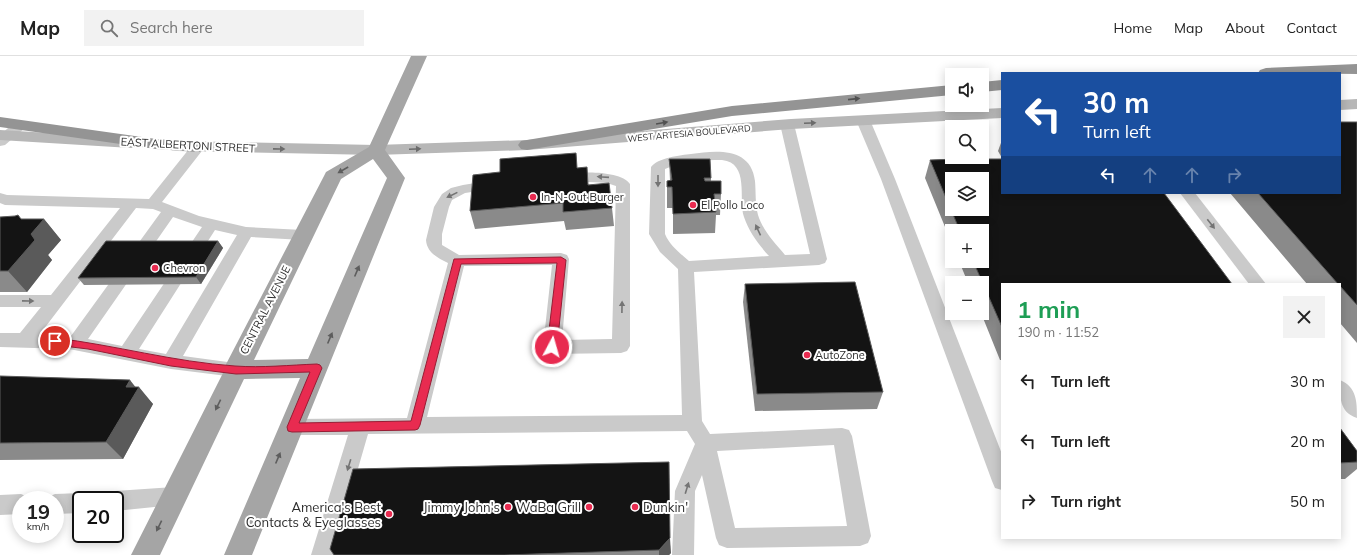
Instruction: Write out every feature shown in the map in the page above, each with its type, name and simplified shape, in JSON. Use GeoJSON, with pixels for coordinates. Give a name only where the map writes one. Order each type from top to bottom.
{"type":"FeatureCollection","features":[{"type":"Feature","properties":{"kind":"highway"},"geometry":{"type":"LineString","coordinates":[[1289,72],[1357,69]]}},
{"type":"Feature","properties":{"kind":"highway"},"geometry":{"type":"LineString","coordinates":[[989,86],[1001,85]]}},
{"type":"Feature","properties":{"kind":"highway"},"geometry":{"type":"LineString","coordinates":[[527,145],[732,111],[945,91]]}},
{"type":"Feature","properties":{"kind":"main road"},"geometry":{"type":"LineString","coordinates":[[238,555],[396,178],[376,150],[419,56]]}},
{"type":"Feature","properties":{"kind":"main road"},"geometry":{"type":"LineString","coordinates":[[1341,105],[1357,104]]}},
{"type":"Feature","properties":{"kind":"main road","name":"WEST ARTESIA BOULEVARD"},"geometry":{"type":"LineString","coordinates":[[376,150],[527,145],[787,124],[1001,113]]}},
{"type":"Feature","properties":{"kind":"main road","name":"EAST ALBERTONI STREET"},"geometry":{"type":"LineString","coordinates":[[6,132],[198,147],[376,150]]}},
{"type":"Feature","properties":{"kind":"main road","name":"CENTRAL AVENUE"},"geometry":{"type":"LineString","coordinates":[[145,555],[333,176],[376,150]]}},
{"type":"Feature","properties":{"kind":"main road"},"geometry":{"type":"LineString","coordinates":[[236,370],[317,368]]}},
{"type":"Feature","properties":{"kind":"lane"},"geometry":{"type":"LineString","coordinates":[[863,120],[888,179],[1001,478]]}},
{"type":"Feature","properties":{"kind":"lane"},"geometry":{"type":"LineString","coordinates":[[782,262],[762,237],[750,213],[746,169],[738,161],[731,157],[699,157],[674,160],[658,167],[657,234],[660,243],[667,251],[686,267],[782,262],[819,259],[787,124]]}},
{"type":"Feature","properties":{"kind":"lane"},"geometry":{"type":"LineString","coordinates":[[153,204],[198,147]]}},
{"type":"Feature","properties":{"kind":"lane"},"geometry":{"type":"LineString","coordinates":[[504,184],[467,189],[453,193],[446,198],[442,206],[432,239],[435,248],[440,253],[457,262],[561,260],[552,347],[621,346],[623,184],[610,178],[578,178]]}},
{"type":"Feature","properties":{"kind":"lane"},"geometry":{"type":"LineString","coordinates":[[1188,194],[1257,283]]}},
{"type":"Feature","properties":{"kind":"lane"},"geometry":{"type":"LineString","coordinates":[[0,198],[5,200],[153,204],[211,224],[246,232],[303,235]]}},
{"type":"Feature","properties":{"kind":"lane"},"geometry":{"type":"LineString","coordinates":[[25,340],[131,204]]}},
{"type":"Feature","properties":{"kind":"lane"},"geometry":{"type":"LineString","coordinates":[[75,343],[170,210]]}},
{"type":"Feature","properties":{"kind":"lane"},"geometry":{"type":"LineString","coordinates":[[127,353],[211,224]]}},
{"type":"Feature","properties":{"kind":"lane"},"geometry":{"type":"LineString","coordinates":[[171,362],[246,232]]}},
{"type":"Feature","properties":{"kind":"lane"},"geometry":{"type":"LineString","coordinates":[[415,425],[457,262]]}},
{"type":"Feature","properties":{"kind":"lane"},"geometry":{"type":"LineString","coordinates":[[686,267],[692,422],[705,443],[727,538],[860,536],[842,436],[705,443]]}},
{"type":"Feature","properties":{"kind":"lane"},"geometry":{"type":"LineString","coordinates":[[0,301],[55,301]]}},
{"type":"Feature","properties":{"kind":"lane"},"geometry":{"type":"LineString","coordinates":[[0,340],[75,343],[171,362],[236,370]]}},
{"type":"Feature","properties":{"kind":"lane"},"geometry":{"type":"LineString","coordinates":[[1341,389],[1357,410]]}},
{"type":"Feature","properties":{"kind":"lane"},"geometry":{"type":"LineString","coordinates":[[292,427],[692,422]]}},
{"type":"Feature","properties":{"kind":"lane"},"geometry":{"type":"LineString","coordinates":[[322,555],[360,427]]}},
{"type":"Feature","properties":{"kind":"lane"},"geometry":{"type":"LineString","coordinates":[[683,555],[685,491],[705,443]]}},
{"type":"Feature","properties":{"kind":"lane"},"geometry":{"type":"LineString","coordinates":[[124,500],[174,496]]}},
{"type":"Feature","properties":{"kind":"lane"},"geometry":{"type":"LineString","coordinates":[[0,505],[12,504]]}},
{"type":"Feature","properties":{"kind":"building"},"geometry":{"type":"Polygon","coordinates":[[[1341,122],[1357,122],[1357,305],[1341,287],[1341,283],[1337,283],[1259,194],[1341,194],[1341,122]]]}},
{"type":"Feature","properties":{"kind":"building"},"geometry":{"type":"Polygon","coordinates":[[[576,153],[577,168],[587,167],[588,185],[609,183],[612,208],[563,212],[563,203],[470,211],[473,175],[500,172],[500,159],[576,153]]]}},
{"type":"Feature","properties":{"kind":"building"},"geometry":{"type":"Polygon","coordinates":[[[669,159],[710,159],[711,178],[704,178],[705,181],[721,181],[721,194],[714,194],[716,212],[673,214],[672,187],[667,187],[667,181],[672,180],[669,159]]]}},
{"type":"Feature","properties":{"kind":"building"},"geometry":{"type":"Polygon","coordinates":[[[945,159],[945,164],[989,164],[989,159],[1001,159],[1001,194],[1165,194],[1231,283],[1001,283],[1001,325],[989,297],[989,276],[980,276],[976,268],[989,268],[989,224],[957,224],[954,216],[989,216],[989,172],[945,172],[945,196],[930,160],[945,159]]]}},
{"type":"Feature","properties":{"kind":"building"},"geometry":{"type":"Polygon","coordinates":[[[18,215],[21,219],[44,219],[31,234],[35,240],[8,271],[0,271],[0,217],[18,215]]]}},
{"type":"Feature","properties":{"kind":"building"},"geometry":{"type":"Polygon","coordinates":[[[106,241],[218,241],[196,277],[78,278],[106,241]]]}},
{"type":"Feature","properties":{"kind":"building","name":"AutoZone"},"geometry":{"type":"Polygon","coordinates":[[[855,282],[883,392],[757,394],[745,284],[855,282]]]}},
{"type":"Feature","properties":{"kind":"building"},"geometry":{"type":"Polygon","coordinates":[[[0,376],[130,380],[126,387],[139,387],[106,442],[0,443],[0,376]]]}},
{"type":"Feature","properties":{"kind":"building"},"geometry":{"type":"Polygon","coordinates":[[[1341,429],[1357,451],[1357,462],[1341,463],[1341,429]]]}},
{"type":"Feature","properties":{"kind":"building"},"geometry":{"type":"Polygon","coordinates":[[[669,462],[670,538],[659,550],[504,555],[334,555],[330,549],[353,469],[669,462]]]}},
{"type":"Feature","properties":{"kind":"place","name":"In-N-Out Burger"},"geometry":{"type":"Point","coordinates":[533,197]}},
{"type":"Feature","properties":{"kind":"place","name":"El Pollo Loco"},"geometry":{"type":"Point","coordinates":[693,205]}},
{"type":"Feature","properties":{"kind":"place","name":"Chevron"},"geometry":{"type":"Point","coordinates":[155,268]}},
{"type":"Feature","properties":{"kind":"place","name":"AutoZone"},"geometry":{"type":"Point","coordinates":[807,355]}},
{"type":"Feature","properties":{"kind":"place","name":"Jimmy John's"},"geometry":{"type":"Point","coordinates":[508,507]}},
{"type":"Feature","properties":{"kind":"place","name":"WaBa Grill"},"geometry":{"type":"Point","coordinates":[589,507]}},
{"type":"Feature","properties":{"kind":"place","name":"Dunkin'"},"geometry":{"type":"Point","coordinates":[635,507]}},
{"type":"Feature","properties":{"kind":"place","name":"America's Best Contacts & Eyeglasses"},"geometry":{"type":"Point","coordinates":[389,514]}},
{"type":"Feature","properties":{"kind":"route"},"geometry":{"type":"LineString","coordinates":[[55,341],[69,342],[171,362],[236,370],[317,368],[292,427],[415,425],[457,262],[561,260],[552,347]]}}]}
